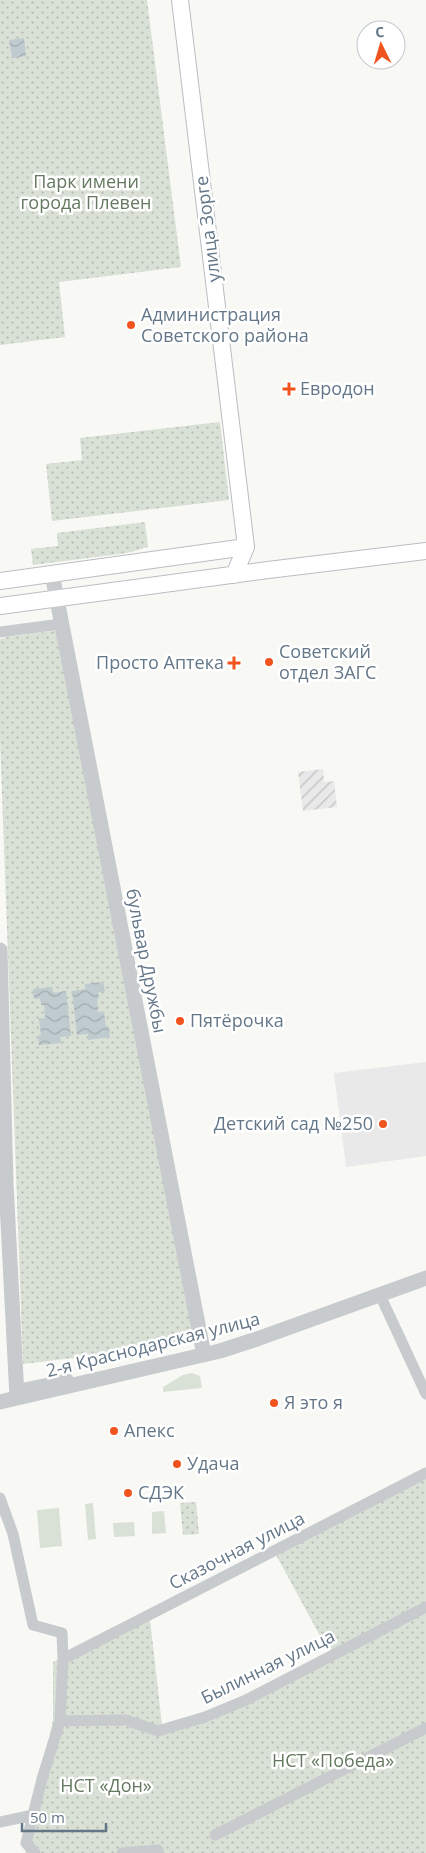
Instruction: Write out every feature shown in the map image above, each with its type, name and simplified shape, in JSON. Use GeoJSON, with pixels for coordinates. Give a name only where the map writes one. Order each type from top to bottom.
{"type":"FeatureCollection","features":[{"type":"Feature","properties":{"kind":"main road","name":"улица Зорге"},"geometry":{"type":"LineString","coordinates":[[180,0],[246,547]]}},
{"type":"Feature","properties":{"kind":"main road"},"geometry":{"type":"LineString","coordinates":[[246,547],[268,570]]}},
{"type":"Feature","properties":{"kind":"main road"},"geometry":{"type":"LineString","coordinates":[[0,581],[246,547]]}},
{"type":"Feature","properties":{"kind":"main road"},"geometry":{"type":"LineString","coordinates":[[234,574],[246,547]]}},
{"type":"Feature","properties":{"kind":"main road"},"geometry":{"type":"LineString","coordinates":[[0,606],[234,574],[426,551]]}},
{"type":"Feature","properties":{"kind":"street","name":"бульвар Дружбы"},"geometry":{"type":"LineString","coordinates":[[52,574],[203,1352]]}},
{"type":"Feature","properties":{"kind":"street"},"geometry":{"type":"LineString","coordinates":[[0,632],[61,624]]}},
{"type":"Feature","properties":{"kind":"street"},"geometry":{"type":"LineString","coordinates":[[0,950],[6,1182],[16,1394]]}},
{"type":"Feature","properties":{"kind":"street","name":"2-я Краснодарская улица"},"geometry":{"type":"LineString","coordinates":[[0,1402],[16,1394],[257,1339],[426,1278]]}},
{"type":"Feature","properties":{"kind":"street"},"geometry":{"type":"LineString","coordinates":[[380,1295],[426,1394]]}},
{"type":"Feature","properties":{"kind":"street","name":"Сказочная улица"},"geometry":{"type":"LineString","coordinates":[[63,1659],[426,1473]]}},
{"type":"Feature","properties":{"kind":"street"},"geometry":{"type":"LineString","coordinates":[[0,1498],[13,1534],[33,1626],[62,1633],[63,1659],[60,1721],[42,1779],[26,1843],[35,1853]]}},
{"type":"Feature","properties":{"kind":"street","name":"Былинная улица"},"geometry":{"type":"LineString","coordinates":[[60,1721],[126,1720],[158,1731],[205,1717],[246,1700],[426,1607]]}},
{"type":"Feature","properties":{"kind":"street"},"geometry":{"type":"LineString","coordinates":[[215,1835],[426,1728]]}},
{"type":"Feature","properties":{"kind":"street"},"geometry":{"type":"LineString","coordinates":[[0,1822],[33,1815]]}},
{"type":"Feature","properties":{"kind":"street"},"geometry":{"type":"LineString","coordinates":[[122,1853],[158,1851]]}},
{"type":"Feature","properties":{"kind":"shaded area"},"geometry":{"type":"Polygon","coordinates":[[[323,769],[324,782],[334,781],[337,807],[303,811],[298,772],[323,769]]]}},
{"type":"Feature","properties":{"kind":"shaded area","name":"Детский сад №250"},"geometry":{"type":"Polygon","coordinates":[[[426,1062],[426,1156],[346,1167],[334,1073],[426,1062]]]}},
{"type":"Feature","properties":{"kind":"green space","name":"Парк имени города Плевен"},"geometry":{"type":"Polygon","coordinates":[[[0,0],[147,0],[181,267],[59,282],[65,337],[0,345],[0,0]]]}},
{"type":"Feature","properties":{"kind":"green space"},"geometry":{"type":"Polygon","coordinates":[[[220,422],[229,500],[52,521],[46,464],[82,460],[80,438],[220,422]]]}},
{"type":"Feature","properties":{"kind":"green space"},"geometry":{"type":"Polygon","coordinates":[[[145,522],[148,547],[127,553],[33,565],[31,549],[58,546],[57,533],[145,522]]]}},
{"type":"Feature","properties":{"kind":"green space"},"geometry":{"type":"Polygon","coordinates":[[[56,631],[197,1343],[23,1364],[0,738],[0,639],[56,631]]]}},
{"type":"Feature","properties":{"kind":"green space"},"geometry":{"type":"Polygon","coordinates":[[[192,1373],[200,1376],[202,1388],[163,1392],[163,1387],[183,1375],[192,1373]]]}},
{"type":"Feature","properties":{"kind":"green space","name":"НСТ «Победа»"},"geometry":{"type":"Polygon","coordinates":[[[426,1478],[426,1853],[25,1853],[53,1720],[53,1662],[149,1611],[163,1734],[332,1658],[275,1553],[426,1478]]]}},
{"type":"Feature","properties":{"kind":"green space"},"geometry":{"type":"Polygon","coordinates":[[[196,1502],[199,1534],[183,1535],[180,1503],[196,1502]]]}},
{"type":"Feature","properties":{"kind":"green space"},"geometry":{"type":"Polygon","coordinates":[[[93,1503],[96,1539],[88,1540],[85,1504],[93,1503]]]}},
{"type":"Feature","properties":{"kind":"green space"},"geometry":{"type":"Polygon","coordinates":[[[59,1508],[62,1546],[40,1548],[37,1510],[59,1508]]]}},
{"type":"Feature","properties":{"kind":"green space"},"geometry":{"type":"Polygon","coordinates":[[[164,1511],[166,1533],[152,1534],[152,1512],[164,1511]]]}},
{"type":"Feature","properties":{"kind":"green space"},"geometry":{"type":"Polygon","coordinates":[[[134,1522],[135,1536],[114,1537],[113,1523],[134,1522]]]}},
{"type":"Feature","properties":{"kind":"water"},"geometry":{"type":"Polygon","coordinates":[[[24,38],[26,56],[12,58],[9,40],[24,38]]]}},
{"type":"Feature","properties":{"kind":"water"},"geometry":{"type":"Polygon","coordinates":[[[103,982],[105,991],[98,992],[98,1012],[104,1012],[106,1028],[109,1028],[110,1037],[88,1040],[88,1034],[77,1035],[72,991],[85,989],[85,984],[103,982]]]}},
{"type":"Feature","properties":{"kind":"water"},"geometry":{"type":"Polygon","coordinates":[[[52,987],[53,993],[66,991],[71,1036],[60,1037],[61,1043],[39,1045],[38,1036],[41,1035],[39,1019],[45,1018],[44,1005],[41,1005],[40,998],[34,999],[33,989],[52,987]]]}},
{"type":"Feature","properties":{"kind":"place","name":"Администрация Советского района"},"geometry":{"type":"Point","coordinates":[131,325]}},
{"type":"Feature","properties":{"kind":"place","name":"Евродон"},"geometry":{"type":"Point","coordinates":[289,389]}},
{"type":"Feature","properties":{"kind":"place","name":"Советский отдел ЗАГС"},"geometry":{"type":"Point","coordinates":[269,662]}},
{"type":"Feature","properties":{"kind":"place","name":"Просто Аптека"},"geometry":{"type":"Point","coordinates":[234,663]}},
{"type":"Feature","properties":{"kind":"place","name":"Пятёрочка"},"geometry":{"type":"Point","coordinates":[180,1021]}},
{"type":"Feature","properties":{"kind":"place","name":"Детский сад №250"},"geometry":{"type":"Point","coordinates":[383,1124]}},
{"type":"Feature","properties":{"kind":"place","name":"Я это я"},"geometry":{"type":"Point","coordinates":[274,1403]}},
{"type":"Feature","properties":{"kind":"place","name":"Апекс"},"geometry":{"type":"Point","coordinates":[114,1431]}},
{"type":"Feature","properties":{"kind":"place","name":"Удача"},"geometry":{"type":"Point","coordinates":[177,1464]}},
{"type":"Feature","properties":{"kind":"place","name":"СДЭК"},"geometry":{"type":"Point","coordinates":[128,1493]}},
{"type":"Feature","properties":{"kind":"park label","name":"НСТ «Дон»"},"geometry":{"type":"Point","coordinates":[106,1786]}}]}
